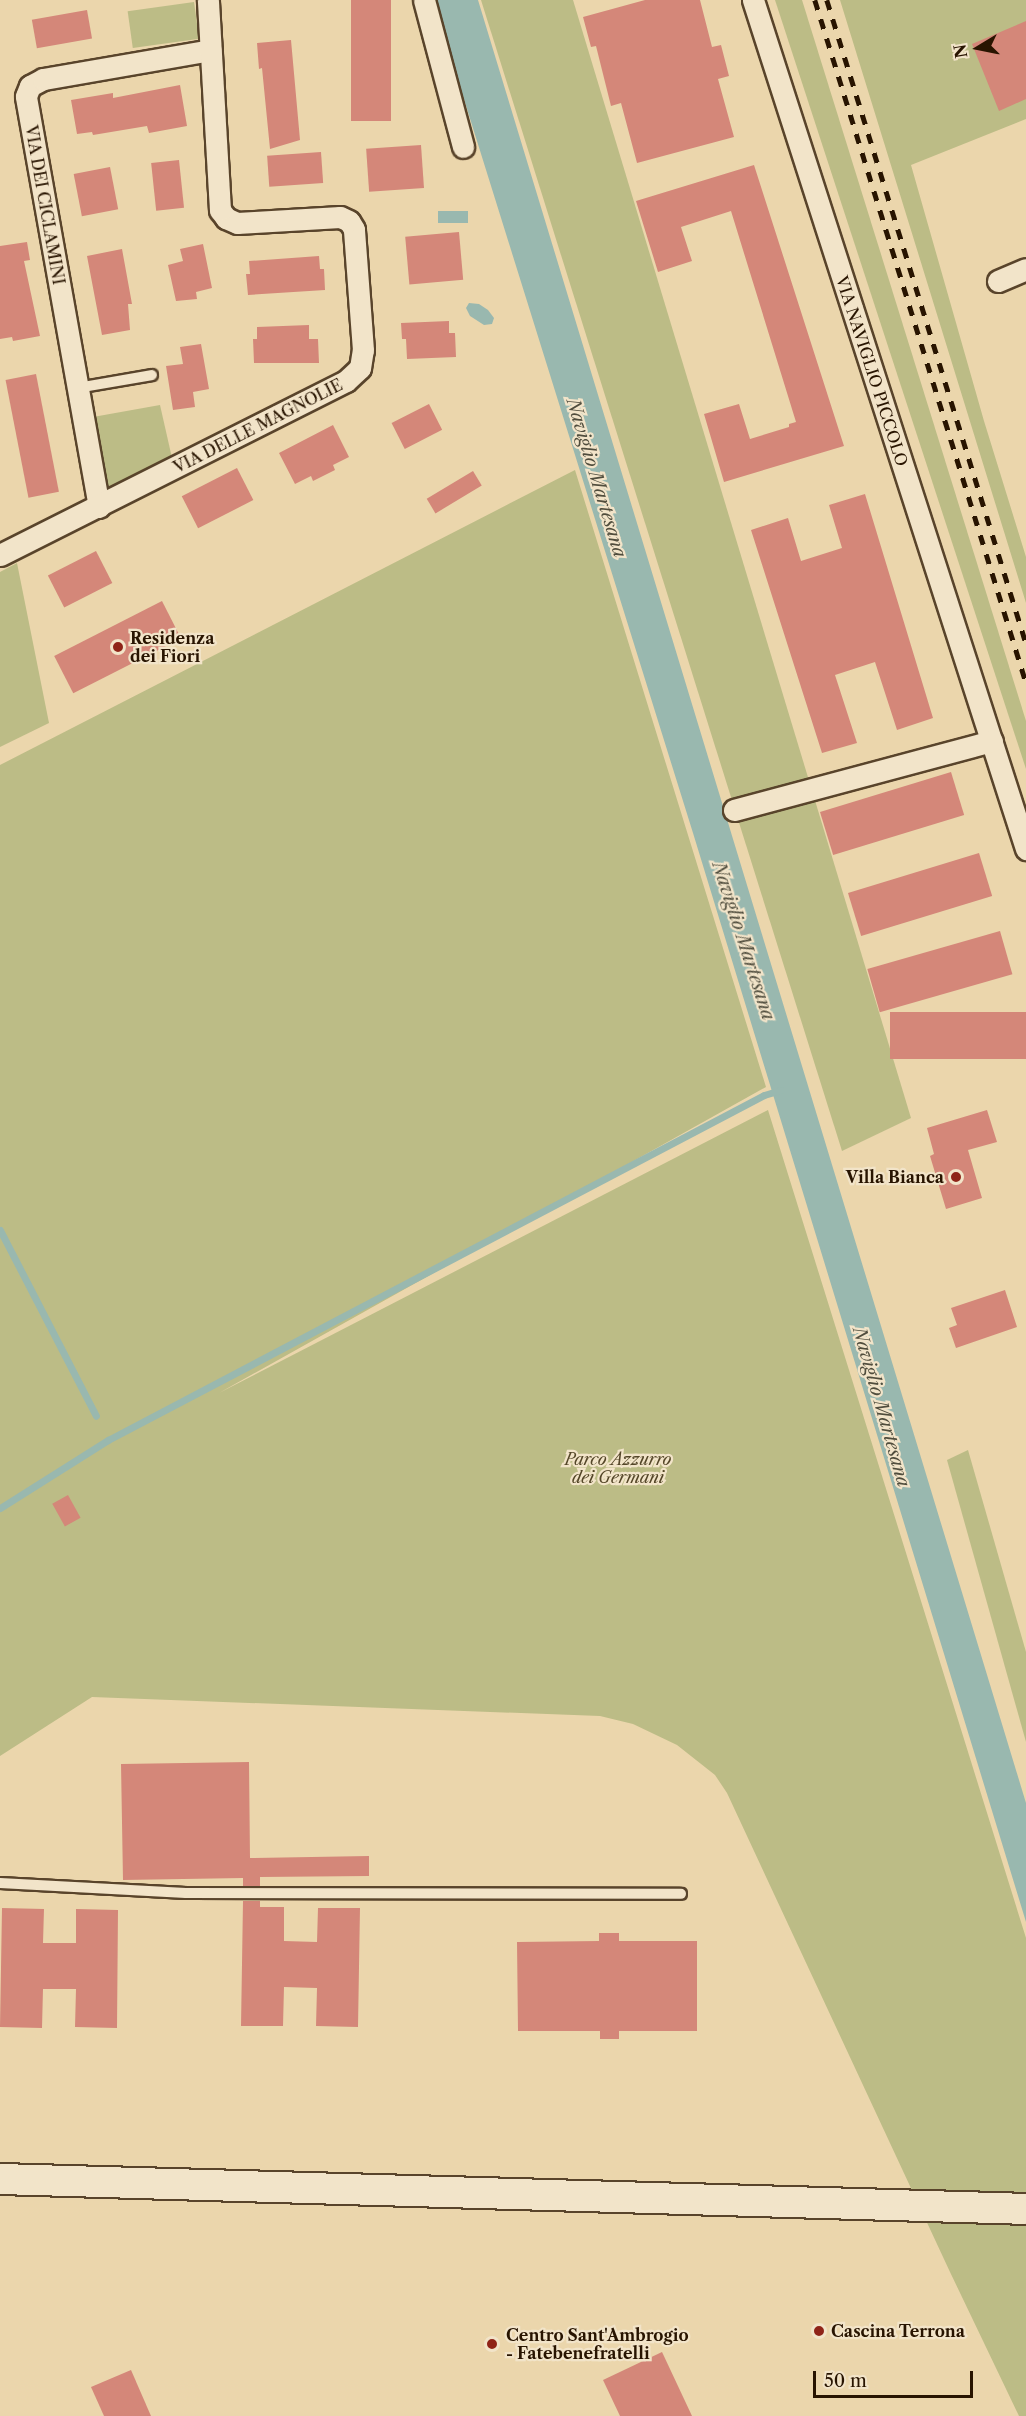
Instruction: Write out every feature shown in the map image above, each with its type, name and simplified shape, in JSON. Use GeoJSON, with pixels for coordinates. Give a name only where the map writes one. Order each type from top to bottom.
{"type":"FeatureCollection","features":[{"type":"Feature","properties":{"kind":"main road"},"geometry":{"type":"LineString","coordinates":[[0,2179],[1026,2210]]}},
{"type":"Feature","properties":{"kind":"street","name":"VIA DELLE MAGNOLIE"},"geometry":{"type":"LineString","coordinates":[[0,555],[346,381],[355,374],[362,362],[354,233],[350,221],[340,217],[237,223],[226,218],[220,210],[208,0]]}},
{"type":"Feature","properties":{"kind":"street"},"geometry":{"type":"LineString","coordinates":[[424,0],[462,147]]}},
{"type":"Feature","properties":{"kind":"street","name":"VIA NAVIGLIO PICCOLO"},"geometry":{"type":"LineString","coordinates":[[753,0],[1026,849]]}},
{"type":"Feature","properties":{"kind":"street","name":"VIA DEI CICLAMINI"},"geometry":{"type":"LineString","coordinates":[[99,507],[27,109],[28,90],[30,86],[43,79],[211,50]]}},
{"type":"Feature","properties":{"kind":"street"},"geometry":{"type":"LineString","coordinates":[[998,280],[1026,269]]}},
{"type":"Feature","properties":{"kind":"street"},"geometry":{"type":"LineString","coordinates":[[734,810],[992,741]]}},
{"type":"Feature","properties":{"kind":"lane"},"geometry":{"type":"LineString","coordinates":[[77,388],[152,375]]}},
{"type":"Feature","properties":{"kind":"lane"},"geometry":{"type":"LineString","coordinates":[[0,1883],[186,1893],[681,1894]]}},
{"type":"Feature","properties":{"kind":"green space"},"geometry":{"type":"Polygon","coordinates":[[[481,0],[573,0],[911,1118],[842,1151],[481,0]]]}},
{"type":"Feature","properties":{"kind":"green space"},"geometry":{"type":"Polygon","coordinates":[[[775,0],[802,0],[1026,721],[1026,769],[775,0]]]}},
{"type":"Feature","properties":{"kind":"green space"},"geometry":{"type":"Polygon","coordinates":[[[840,0],[1026,0],[1026,119],[911,165],[984,421],[1026,557],[1026,603],[840,0]]]}},
{"type":"Feature","properties":{"kind":"green space"},"geometry":{"type":"Polygon","coordinates":[[[194,2],[199,39],[133,48],[128,11],[194,2]]]}},
{"type":"Feature","properties":{"kind":"green space"},"geometry":{"type":"Polygon","coordinates":[[[160,405],[172,458],[107,492],[93,417],[160,405]]]}},
{"type":"Feature","properties":{"kind":"green space","name":"Parco Azzurro dei Germani"},"geometry":{"type":"Polygon","coordinates":[[[575,470],[766,1087],[219,1393],[768,1110],[1026,1938],[1026,2416],[1019,2416],[727,1793],[715,1775],[677,1745],[633,1724],[600,1716],[92,1697],[0,1756],[0,765],[575,470]]]}},
{"type":"Feature","properties":{"kind":"green space"},"geometry":{"type":"Polygon","coordinates":[[[17,563],[49,723],[0,747],[0,572],[17,563]]]}},
{"type":"Feature","properties":{"kind":"green space"},"geometry":{"type":"Polygon","coordinates":[[[968,1450],[1026,1652],[1026,1742],[947,1460],[968,1450]]]}},
{"type":"Feature","properties":{"kind":"water","name":"Naviglio Martesana"},"geometry":{"type":"Polygon","coordinates":[[[433,0],[478,0],[1026,1803],[1026,1922],[693,833],[433,0]]]}},
{"type":"Feature","properties":{"kind":"water"},"geometry":{"type":"Polygon","coordinates":[[[438,211],[468,211],[468,223],[438,223],[438,211]]]}},
{"type":"Feature","properties":{"kind":"water"},"geometry":{"type":"Polygon","coordinates":[[[469,303],[479,304],[488,310],[494,318],[492,324],[484,325],[470,316],[466,308],[469,303]]]}},
{"type":"Feature","properties":{"kind":"building"},"geometry":{"type":"Polygon","coordinates":[[[351,0],[391,0],[391,121],[351,121],[351,0]]]}},
{"type":"Feature","properties":{"kind":"building"},"geometry":{"type":"Polygon","coordinates":[[[645,0],[700,0],[712,47],[721,45],[729,76],[718,79],[734,137],[637,163],[621,103],[611,106],[596,46],[591,47],[583,17],[645,0]]]}},
{"type":"Feature","properties":{"kind":"building"},"geometry":{"type":"Polygon","coordinates":[[[87,10],[92,39],[37,48],[32,20],[87,10]]]}},
{"type":"Feature","properties":{"kind":"building"},"geometry":{"type":"Polygon","coordinates":[[[1026,21],[1026,99],[999,111],[972,44],[1026,21]]]}},
{"type":"Feature","properties":{"kind":"building"},"geometry":{"type":"Polygon","coordinates":[[[291,40],[300,140],[270,149],[262,68],[259,69],[257,43],[291,40]]]}},
{"type":"Feature","properties":{"kind":"building"},"geometry":{"type":"Polygon","coordinates":[[[180,85],[187,126],[149,133],[147,126],[93,135],[92,132],[77,134],[71,100],[113,93],[113,98],[180,85]]]}},
{"type":"Feature","properties":{"kind":"building"},"geometry":{"type":"Polygon","coordinates":[[[421,145],[424,188],[369,192],[366,149],[421,145]]]}},
{"type":"Feature","properties":{"kind":"building"},"geometry":{"type":"Polygon","coordinates":[[[321,152],[323,183],[269,187],[267,156],[321,152]]]}},
{"type":"Feature","properties":{"kind":"building"},"geometry":{"type":"Polygon","coordinates":[[[179,160],[184,208],[156,211],[151,163],[179,160]]]}},
{"type":"Feature","properties":{"kind":"building"},"geometry":{"type":"Polygon","coordinates":[[[754,165],[844,446],[724,482],[704,414],[739,404],[750,439],[789,427],[789,424],[796,422],[731,211],[681,227],[692,261],[658,272],[636,201],[754,165]]]}},
{"type":"Feature","properties":{"kind":"building"},"geometry":{"type":"Polygon","coordinates":[[[110,167],[118,209],[82,216],[74,174],[110,167]]]}},
{"type":"Feature","properties":{"kind":"building"},"geometry":{"type":"Polygon","coordinates":[[[459,232],[463,280],[409,285],[405,237],[459,232]]]}},
{"type":"Feature","properties":{"kind":"building"},"geometry":{"type":"Polygon","coordinates":[[[27,242],[30,260],[24,261],[40,336],[13,341],[12,337],[0,339],[0,246],[27,242]]]}},
{"type":"Feature","properties":{"kind":"building"},"geometry":{"type":"Polygon","coordinates":[[[203,244],[212,288],[196,292],[197,299],[176,301],[168,265],[183,261],[180,249],[203,244]]]}},
{"type":"Feature","properties":{"kind":"building"},"geometry":{"type":"Polygon","coordinates":[[[122,249],[132,304],[128,304],[130,330],[102,335],[87,256],[122,249]]]}},
{"type":"Feature","properties":{"kind":"building"},"geometry":{"type":"Polygon","coordinates":[[[319,256],[320,269],[324,269],[325,290],[248,295],[246,274],[250,274],[249,261],[319,256]]]}},
{"type":"Feature","properties":{"kind":"building"},"geometry":{"type":"Polygon","coordinates":[[[449,321],[449,333],[455,333],[456,357],[407,359],[406,339],[402,339],[401,323],[449,321]]]}},
{"type":"Feature","properties":{"kind":"building"},"geometry":{"type":"Polygon","coordinates":[[[309,325],[309,339],[318,339],[319,363],[254,363],[253,339],[257,339],[257,327],[309,325]]]}},
{"type":"Feature","properties":{"kind":"building"},"geometry":{"type":"Polygon","coordinates":[[[201,344],[209,389],[193,392],[195,407],[173,410],[166,366],[183,364],[180,347],[201,344]]]}},
{"type":"Feature","properties":{"kind":"building"},"geometry":{"type":"Polygon","coordinates":[[[36,374],[59,492],[28,498],[6,380],[36,374]]]}},
{"type":"Feature","properties":{"kind":"building"},"geometry":{"type":"Polygon","coordinates":[[[429,404],[442,430],[405,449],[392,423],[429,404]]]}},
{"type":"Feature","properties":{"kind":"building"},"geometry":{"type":"Polygon","coordinates":[[[333,425],[349,457],[333,465],[335,470],[313,481],[311,476],[295,484],[279,453],[333,425]]]}},
{"type":"Feature","properties":{"kind":"building"},"geometry":{"type":"Polygon","coordinates":[[[237,468],[253,500],[198,528],[182,496],[237,468]]]}},
{"type":"Feature","properties":{"kind":"building"},"geometry":{"type":"Polygon","coordinates":[[[473,471],[482,486],[435,513],[427,499],[473,471]]]}},
{"type":"Feature","properties":{"kind":"building"},"geometry":{"type":"Polygon","coordinates":[[[865,494],[933,718],[897,730],[875,662],[835,675],[857,743],[822,753],[751,530],[788,518],[801,561],[842,548],[829,505],[865,494]]]}},
{"type":"Feature","properties":{"kind":"building"},"geometry":{"type":"Polygon","coordinates":[[[96,551],[112,583],[64,608],[48,576],[96,551]]]}},
{"type":"Feature","properties":{"kind":"building","name":"Residenza dei Fiori"},"geometry":{"type":"Polygon","coordinates":[[[162,601],[181,638],[73,693],[54,656],[162,601]]]}},
{"type":"Feature","properties":{"kind":"building"},"geometry":{"type":"Polygon","coordinates":[[[951,772],[964,815],[833,855],[820,812],[951,772]]]}},
{"type":"Feature","properties":{"kind":"building"},"geometry":{"type":"Polygon","coordinates":[[[979,853],[992,896],[861,936],[848,893],[979,853]]]}},
{"type":"Feature","properties":{"kind":"building"},"geometry":{"type":"Polygon","coordinates":[[[1000,931],[1012,974],[880,1012],[867,969],[1000,931]]]}},
{"type":"Feature","properties":{"kind":"building"},"geometry":{"type":"Polygon","coordinates":[[[890,1012],[1026,1012],[1026,1059],[890,1059],[890,1012]]]}},
{"type":"Feature","properties":{"kind":"building","name":"Villa Bianca"},"geometry":{"type":"Polygon","coordinates":[[[987,1110],[997,1142],[968,1150],[982,1198],[946,1209],[930,1156],[934,1154],[927,1128],[987,1110]]]}},
{"type":"Feature","properties":{"kind":"building"},"geometry":{"type":"Polygon","coordinates":[[[1005,1290],[1017,1327],[956,1348],[949,1328],[957,1325],[951,1308],[1005,1290]]]}},
{"type":"Feature","properties":{"kind":"building"},"geometry":{"type":"Polygon","coordinates":[[[68,1495],[81,1518],[65,1526],[52,1504],[68,1495]]]}},
{"type":"Feature","properties":{"kind":"building"},"geometry":{"type":"Polygon","coordinates":[[[249,1762],[250,1858],[369,1856],[369,1876],[260,1877],[260,1886],[243,1886],[243,1878],[123,1880],[121,1764],[249,1762]]]}},
{"type":"Feature","properties":{"kind":"building"},"geometry":{"type":"Polygon","coordinates":[[[243,1901],[260,1901],[260,1907],[284,1907],[284,1941],[317,1942],[318,1908],[360,1908],[358,2027],[316,2026],[317,1988],[284,1987],[283,2026],[241,2026],[243,1901]]]}},
{"type":"Feature","properties":{"kind":"building"},"geometry":{"type":"Polygon","coordinates":[[[2,1908],[44,1909],[43,1943],[76,1943],[76,1909],[118,1910],[117,2028],[75,2027],[76,1989],[43,1989],[42,2028],[0,2027],[2,1908]]]}},
{"type":"Feature","properties":{"kind":"building"},"geometry":{"type":"Polygon","coordinates":[[[599,1933],[619,1933],[619,1941],[697,1941],[697,2031],[619,2031],[619,2039],[600,2039],[600,2031],[518,2031],[517,1942],[599,1941],[599,1933]]]}},
{"type":"Feature","properties":{"kind":"building"},"geometry":{"type":"Polygon","coordinates":[[[662,2352],[692,2416],[620,2416],[603,2380],[662,2352]]]}},
{"type":"Feature","properties":{"kind":"building"},"geometry":{"type":"Polygon","coordinates":[[[131,2370],[151,2416],[104,2416],[91,2387],[131,2370]]]}},
{"type":"Feature","properties":{"kind":"waterway"},"geometry":{"type":"LineString","coordinates":[[0,1508],[108,1440],[764,1095],[780,1090]]}},
{"type":"Feature","properties":{"kind":"waterway"},"geometry":{"type":"LineString","coordinates":[[0,1230],[96,1416]]}},
{"type":"Feature","properties":{"kind":"railway"},"geometry":{"type":"LineString","coordinates":[[815,0],[1026,682]]}},
{"type":"Feature","properties":{"kind":"railway"},"geometry":{"type":"LineString","coordinates":[[827,0],[1026,643]]}},
{"type":"Feature","properties":{"kind":"place","name":"Residenza dei Fiori"},"geometry":{"type":"Point","coordinates":[118,647]}},
{"type":"Feature","properties":{"kind":"place","name":"Villa Bianca"},"geometry":{"type":"Point","coordinates":[956,1177]}},
{"type":"Feature","properties":{"kind":"place","name":"Cascina Terrona"},"geometry":{"type":"Point","coordinates":[819,2331]}},
{"type":"Feature","properties":{"kind":"place","name":"Centro Sant'Ambrogio - Fatebenefratelli"},"geometry":{"type":"Point","coordinates":[492,2344]}}]}
